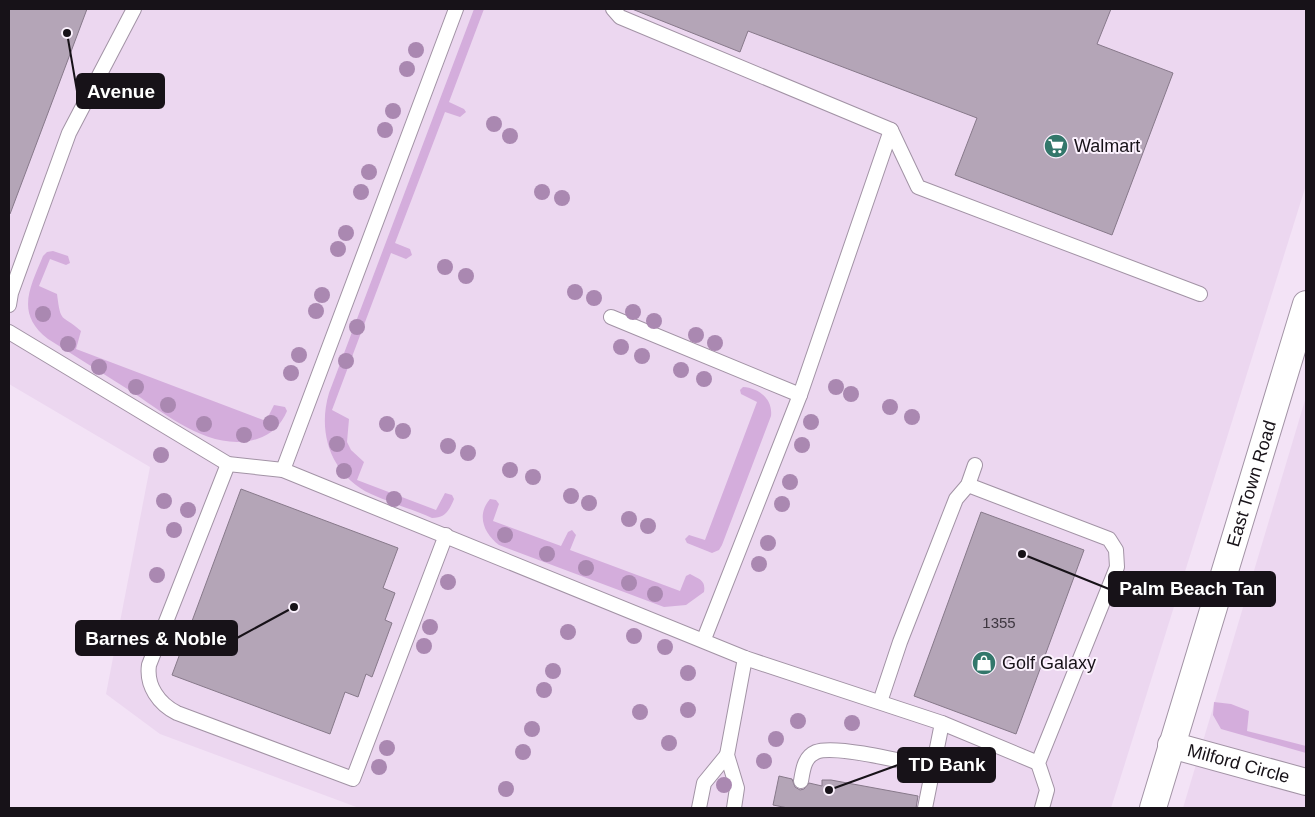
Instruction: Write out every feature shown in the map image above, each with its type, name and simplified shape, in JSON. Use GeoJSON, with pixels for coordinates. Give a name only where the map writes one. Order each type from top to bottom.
{"type":"FeatureCollection","features":[{"type":"Feature","properties":{"kind":"street","name":"East Town Road"},"geometry":{"type":"LineString","coordinates":[[1153,808],[1306,304]]}},
{"type":"Feature","properties":{"kind":"street","name":"Milford Circle"},"geometry":{"type":"LineString","coordinates":[[1171,745],[1306,782]]}},
{"type":"Feature","properties":{"kind":"lane"},"geometry":{"type":"LineString","coordinates":[[9,306],[11,293],[69,133],[134,9]]}},
{"type":"Feature","properties":{"kind":"lane"},"geometry":{"type":"LineString","coordinates":[[283,470],[456,9]]}},
{"type":"Feature","properties":{"kind":"lane"},"geometry":{"type":"LineString","coordinates":[[613,9],[620,17],[891,130],[918,186],[1200,294]]}},
{"type":"Feature","properties":{"kind":"lane"},"geometry":{"type":"LineString","coordinates":[[704,639],[800,395],[891,130]]}},
{"type":"Feature","properties":{"kind":"lane"},"geometry":{"type":"LineString","coordinates":[[611,318],[800,395]]}},
{"type":"Feature","properties":{"kind":"lane"},"geometry":{"type":"LineString","coordinates":[[9,332],[228,464],[283,470],[704,639],[745,658],[942,723],[1038,762]]}},
{"type":"Feature","properties":{"kind":"lane"},"geometry":{"type":"LineString","coordinates":[[228,464],[149,666],[150,683],[164,705],[177,713],[353,779],[446,535]]}},
{"type":"Feature","properties":{"kind":"lane"},"geometry":{"type":"LineString","coordinates":[[880,702],[900,642],[956,499],[968,484],[975,465]]}},
{"type":"Feature","properties":{"kind":"lane"},"geometry":{"type":"LineString","coordinates":[[968,484],[1109,539],[1116,550],[1116,567],[1038,762],[1047,790],[1042,808]]}},
{"type":"Feature","properties":{"kind":"lane"},"geometry":{"type":"LineString","coordinates":[[734,808],[737,788],[728,755],[745,658]]}},
{"type":"Feature","properties":{"kind":"lane"},"geometry":{"type":"LineString","coordinates":[[925,808],[942,723]]}},
{"type":"Feature","properties":{"kind":"lane"},"geometry":{"type":"LineString","coordinates":[[801,781],[804,763],[816,752],[839,750],[932,768]]}},
{"type":"Feature","properties":{"kind":"lane"},"geometry":{"type":"LineString","coordinates":[[699,808],[704,783],[728,755]]}},
{"type":"Feature","properties":{"kind":"lane"},"geometry":{"type":"LineString","coordinates":[[1031,808],[1047,790]]}},
{"type":"Feature","properties":{"kind":"shaded area"},"geometry":{"type":"Polygon","coordinates":[[[9,9],[1306,9],[1306,185],[1111,808],[359,808],[160,734],[106,694],[150,467],[9,384],[9,9]]]}},
{"type":"Feature","properties":{"kind":"shaded area"},"geometry":{"type":"Polygon","coordinates":[[[474,9],[484,9],[449,102],[464,109],[466,112],[460,117],[445,112],[395,243],[410,249],[412,255],[406,259],[391,253],[332,410],[349,419],[347,442],[351,450],[364,462],[357,480],[436,510],[445,493],[452,495],[454,499],[446,513],[440,517],[432,518],[371,494],[357,486],[346,476],[330,451],[326,438],[326,408],[329,393],[474,9]]]}},
{"type":"Feature","properties":{"kind":"shaded area"},"geometry":{"type":"Polygon","coordinates":[[[53,251],[68,256],[70,263],[66,265],[50,259],[39,286],[57,294],[61,315],[81,331],[76,349],[266,421],[274,405],[285,407],[287,411],[279,425],[272,432],[262,437],[240,442],[223,441],[206,436],[174,420],[48,339],[31,320],[28,300],[30,289],[43,256],[47,252],[53,251]]]}},
{"type":"Feature","properties":{"kind":"shaded area"},"geometry":{"type":"Polygon","coordinates":[[[743,387],[759,392],[764,396],[770,404],[771,416],[722,545],[719,550],[712,553],[687,543],[685,539],[689,535],[705,540],[757,402],[741,394],[740,390],[743,387]]]}},
{"type":"Feature","properties":{"kind":"shaded area"},"geometry":{"type":"Polygon","coordinates":[[[1306,397],[1306,808],[1183,808],[1306,397]]]}},
{"type":"Feature","properties":{"kind":"shaded area"},"geometry":{"type":"Polygon","coordinates":[[[490,499],[496,500],[499,504],[493,521],[561,546],[568,532],[572,530],[576,535],[570,550],[680,591],[686,576],[690,574],[703,582],[704,592],[686,605],[664,607],[499,545],[489,535],[484,524],[483,511],[490,499]]]}},
{"type":"Feature","properties":{"kind":"shaded area"},"geometry":{"type":"Polygon","coordinates":[[[1214,702],[1231,704],[1249,711],[1247,731],[1306,746],[1306,753],[1221,729],[1213,715],[1214,702]]]}},
{"type":"Feature","properties":{"kind":"building"},"geometry":{"type":"Polygon","coordinates":[[[9,9],[87,9],[10,214],[9,213],[9,9]]]}},
{"type":"Feature","properties":{"kind":"building","name":"Walmart"},"geometry":{"type":"Polygon","coordinates":[[[632,9],[1111,9],[1097,44],[1173,73],[1112,235],[955,175],[977,118],[748,31],[740,52],[632,9]]]}},
{"type":"Feature","properties":{"kind":"building"},"geometry":{"type":"Polygon","coordinates":[[[241,489],[398,548],[383,588],[395,593],[385,620],[392,623],[372,677],[366,674],[358,697],[345,692],[330,734],[172,675],[241,489]]]}},
{"type":"Feature","properties":{"kind":"building"},"geometry":{"type":"Polygon","coordinates":[[[981,512],[1084,550],[1016,734],[914,696],[981,512]]]}},
{"type":"Feature","properties":{"kind":"building"},"geometry":{"type":"Polygon","coordinates":[[[779,776],[792,779],[795,787],[800,790],[804,789],[809,783],[822,786],[822,780],[831,780],[918,796],[916,808],[788,808],[773,805],[779,776]]]}},
{"type":"Feature","properties":{"kind":"place","name":"Avenue"},"geometry":{"type":"Point","coordinates":[67,33]}},
{"type":"Feature","properties":{"kind":"place","name":"Walmart"},"geometry":{"type":"Point","coordinates":[1056,146]}},
{"type":"Feature","properties":{"kind":"place","name":"Palm Beach Tan"},"geometry":{"type":"Point","coordinates":[1022,554]}},
{"type":"Feature","properties":{"kind":"place","name":"Barnes & Noble"},"geometry":{"type":"Point","coordinates":[294,607]}},
{"type":"Feature","properties":{"kind":"place","name":"Golf Galaxy"},"geometry":{"type":"Point","coordinates":[984,663]}},
{"type":"Feature","properties":{"kind":"place","name":"TD Bank"},"geometry":{"type":"Point","coordinates":[829,790]}}]}
